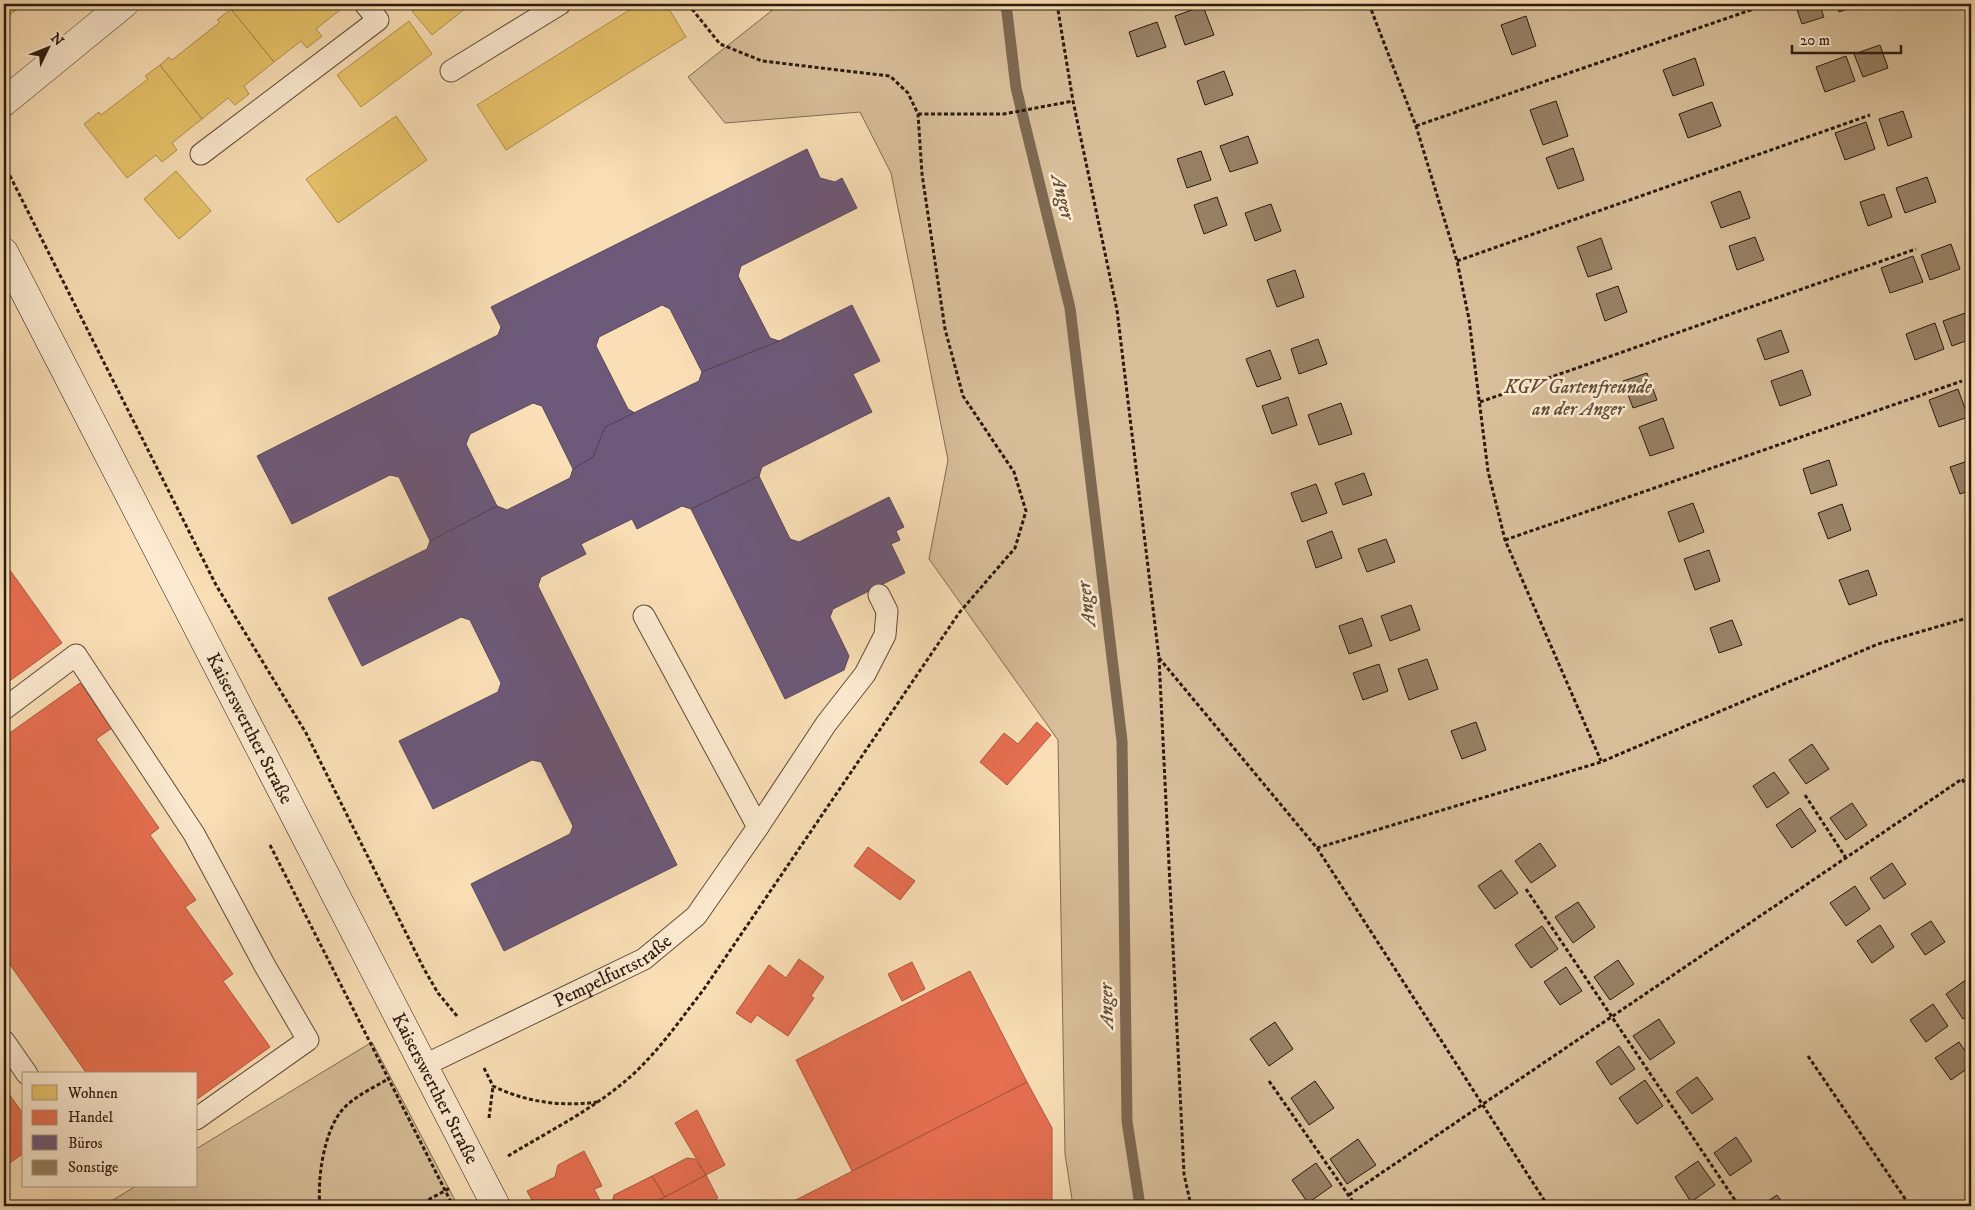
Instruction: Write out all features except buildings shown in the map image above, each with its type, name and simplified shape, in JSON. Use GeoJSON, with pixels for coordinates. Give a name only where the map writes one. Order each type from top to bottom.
{"type":"FeatureCollection","features":[{"type":"Feature","properties":{"kind":"main road"},"geometry":{"type":"LineString","coordinates":[[4,102],[124,4]]}},
{"type":"Feature","properties":{"kind":"main road","name":"Kaiserswerther Straße"},"geometry":{"type":"LineString","coordinates":[[4,252],[293,816],[425,1066],[496,1206]]}},
{"type":"Feature","properties":{"kind":"lane"},"geometry":{"type":"LineString","coordinates":[[201,154],[378,20],[365,4]]}},
{"type":"Feature","properties":{"kind":"lane"},"geometry":{"type":"LineString","coordinates":[[451,71],[560,4]]}},
{"type":"Feature","properties":{"kind":"lane","name":"Pempelfurtstraße"},"geometry":{"type":"LineString","coordinates":[[425,1066],[644,959],[696,916],[826,724],[866,674],[885,635],[887,611],[880,595]]}},
{"type":"Feature","properties":{"kind":"lane"},"geometry":{"type":"LineString","coordinates":[[644,616],[758,827]]}},
{"type":"Feature","properties":{"kind":"lane"},"geometry":{"type":"LineString","coordinates":[[4,709],[76,655],[194,834],[265,966],[308,1040],[198,1118]]}},
{"type":"Feature","properties":{"kind":"lane"},"geometry":{"type":"LineString","coordinates":[[4,1041],[26,1072]]}},
{"type":"Feature","properties":{"kind":"path"},"geometry":{"type":"LineString","coordinates":[[688,4],[720,44],[762,61],[890,76],[908,93],[918,114],[1004,114],[1073,101]]}},
{"type":"Feature","properties":{"kind":"path"},"geometry":{"type":"LineString","coordinates":[[1057,4],[1073,101],[1118,310],[1159,658],[1184,1174],[1191,1206]]}},
{"type":"Feature","properties":{"kind":"path"},"geometry":{"type":"LineString","coordinates":[[1369,4],[1416,126],[1457,261],[1469,319],[1488,471],[1505,540],[1601,762]]}},
{"type":"Feature","properties":{"kind":"path"},"geometry":{"type":"LineString","coordinates":[[1416,126],[1768,4]]}},
{"type":"Feature","properties":{"kind":"path"},"geometry":{"type":"LineString","coordinates":[[1457,261],[1870,115]]}},
{"type":"Feature","properties":{"kind":"path"},"geometry":{"type":"LineString","coordinates":[[4,164],[216,585],[301,725],[424,969],[438,992],[456,1013],[472,1044],[493,1086],[488,1115],[490,1125]]}},
{"type":"Feature","properties":{"kind":"path"},"geometry":{"type":"LineString","coordinates":[[1480,402],[1916,249]]}},
{"type":"Feature","properties":{"kind":"path"},"geometry":{"type":"LineString","coordinates":[[1505,540],[1962,381]]}},
{"type":"Feature","properties":{"kind":"path"},"geometry":{"type":"LineString","coordinates":[[1317,848],[1601,762],[1878,644],[1971,617]]}},
{"type":"Feature","properties":{"kind":"path"},"geometry":{"type":"LineString","coordinates":[[1159,658],[1317,848],[1548,1206]]}},
{"type":"Feature","properties":{"kind":"path"},"geometry":{"type":"LineString","coordinates":[[1349,1195],[1962,779],[1971,793]]}},
{"type":"Feature","properties":{"kind":"path"},"geometry":{"type":"LineString","coordinates":[[1805,795],[1846,858]]}},
{"type":"Feature","properties":{"kind":"path"},"geometry":{"type":"LineString","coordinates":[[1526,889],[1739,1206]]}},
{"type":"Feature","properties":{"kind":"path"},"geometry":{"type":"LineString","coordinates":[[1808,1056],[1910,1206]]}},
{"type":"Feature","properties":{"kind":"path"},"geometry":{"type":"LineString","coordinates":[[320,1206],[322,1160],[333,1124],[342,1110],[353,1100],[388,1078]]}},
{"type":"Feature","properties":{"kind":"path"},"geometry":{"type":"LineString","coordinates":[[1270,1081],[1356,1206]]}},
{"type":"Feature","properties":{"kind":"path"},"geometry":{"type":"LineString","coordinates":[[493,1086],[552,1104],[572,1106],[597,1101]]}},
{"type":"Feature","properties":{"kind":"path"},"geometry":{"type":"LineString","coordinates":[[502,1149],[506,1157]]}},
{"type":"Feature","properties":{"kind":"green space","name":"KGV Gartenfreunde an der Anger"},"geometry":{"type":"Polygon","coordinates":[[[780,4],[1971,4],[1971,1206],[1073,1206],[1065,1154],[1058,740],[929,559],[948,460],[891,173],[860,112],[725,123],[688,77],[780,4]]]}},
{"type":"Feature","properties":{"kind":"green space"},"geometry":{"type":"Polygon","coordinates":[[[372,1042],[458,1206],[103,1206],[133,1188],[198,1188],[198,1148],[372,1042]]]}},
{"type":"Feature","properties":{"kind":"waterway","name":"Anger"},"geometry":{"type":"LineString","coordinates":[[1006,4],[1016,88],[1070,308],[1122,741],[1127,1121],[1140,1206]]}}]}
